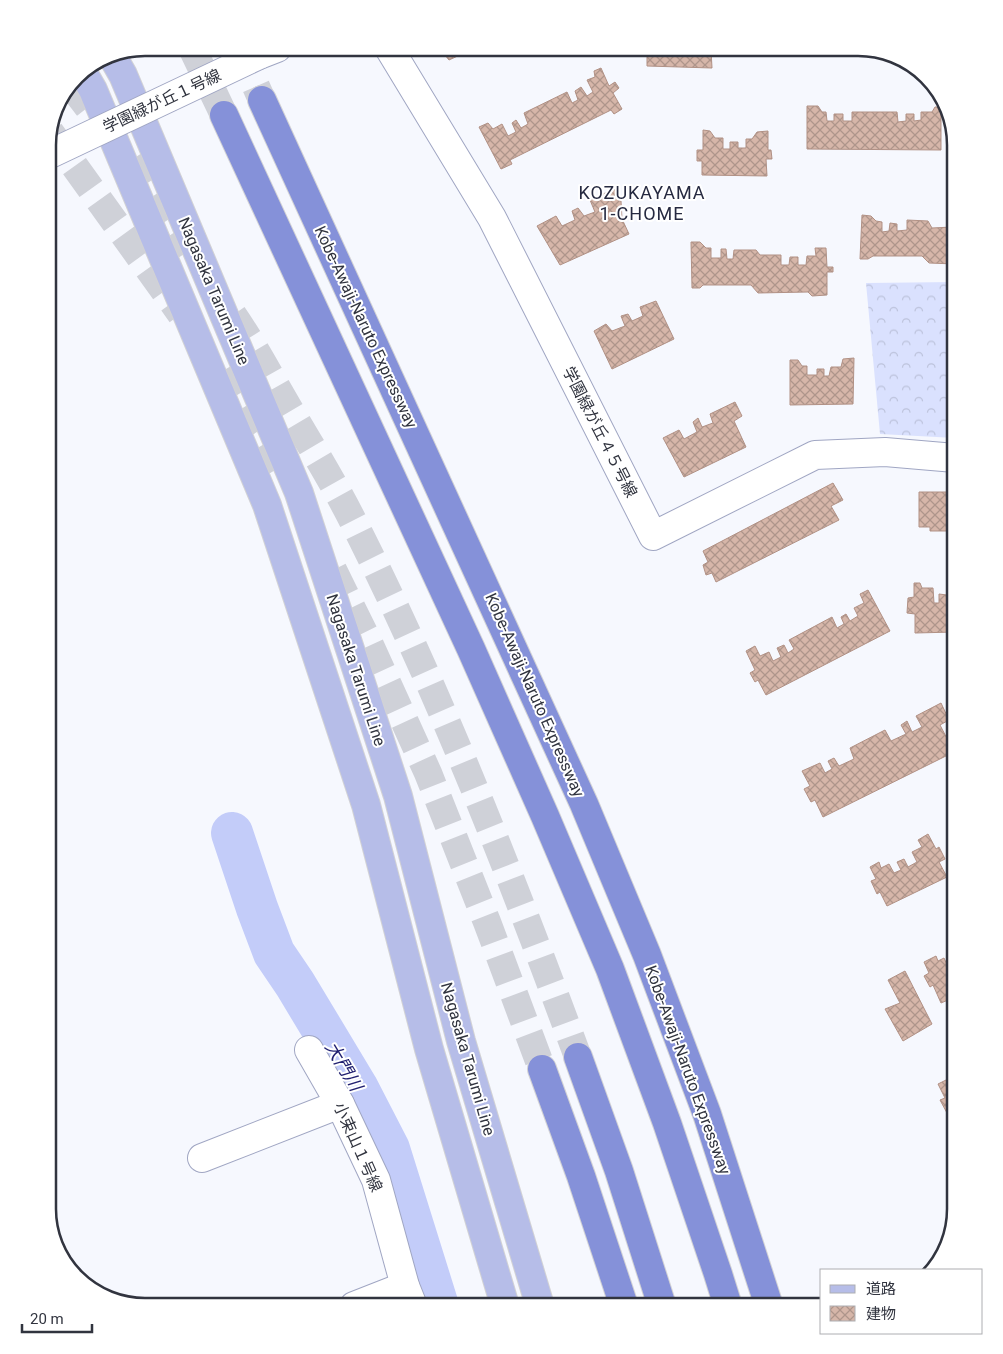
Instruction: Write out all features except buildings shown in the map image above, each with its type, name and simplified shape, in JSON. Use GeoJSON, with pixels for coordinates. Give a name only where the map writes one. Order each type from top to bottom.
{"type":"FeatureCollection","features":[{"type":"Feature","properties":{"kind":"highway","name":"Kobe-Awaji-Naruto Expressway"},"geometry":{"type":"LineString","coordinates":[[262,100],[584,804],[647,955],[707,1114],[767,1298]]}},
{"type":"Feature","properties":{"kind":"highway"},"geometry":{"type":"LineString","coordinates":[[224,115],[467,640],[610,969],[667,1123],[726,1298]]}},
{"type":"Feature","properties":{"kind":"highway"},"geometry":{"type":"LineString","coordinates":[[578,1057],[619,1171],[660,1298]]}},
{"type":"Feature","properties":{"kind":"highway"},"geometry":{"type":"LineString","coordinates":[[542,1069],[581,1176],[620,1298]]}},
{"type":"Feature","properties":{"kind":"main road","name":"Nagasaka Tarumi Line"},"geometry":{"type":"LineString","coordinates":[[115,61],[123,75],[299,493],[398,796],[461,1041],[538,1298]]}},
{"type":"Feature","properties":{"kind":"main road","name":"Nagasaka Tarumi Line"},"geometry":{"type":"LineString","coordinates":[[86,79],[93,90],[267,505],[366,805],[429,1049],[503,1298]]}},
{"type":"Feature","properties":{"kind":"street","name":"学園緑が丘１号線"},"geometry":{"type":"LineString","coordinates":[[56,151],[252,56]]}},
{"type":"Feature","properties":{"kind":"street","name":"学園緑が丘４５号線"},"geometry":{"type":"LineString","coordinates":[[394,56],[492,218],[652,536],[815,456],[884,452],[947,457]]}},
{"type":"Feature","properties":{"kind":"street","name":"小束山１号線"},"geometry":{"type":"LineString","coordinates":[[309,1050],[340,1104],[376,1180],[409,1296]]}},
{"type":"Feature","properties":{"kind":"street"},"geometry":{"type":"LineString","coordinates":[[202,1158],[340,1104]]}},
{"type":"Feature","properties":{"kind":"green space"},"geometry":{"type":"Polygon","coordinates":[[[947,282],[947,438],[880,434],[866,283],[947,282]]]}},
{"type":"Feature","properties":{"kind":"waterway","name":"大門川"},"geometry":{"type":"LineString","coordinates":[[232,833],[274,953],[295,984],[357,1087],[389,1149],[436,1298]]}},
{"type":"Feature","properties":{"kind":"tunnel"},"geometry":{"type":"LineString","coordinates":[[196,56],[224,115]]}},
{"type":"Feature","properties":{"kind":"tunnel"},"geometry":{"type":"LineString","coordinates":[[243,56],[262,100]]}},
{"type":"Feature","properties":{"kind":"tunnel"},"geometry":{"type":"LineString","coordinates":[[75,91],[105,129]]}},
{"type":"Feature","properties":{"kind":"tunnel"},"geometry":{"type":"LineString","coordinates":[[56,140],[181,314]]}},
{"type":"Feature","properties":{"kind":"tunnel"},"geometry":{"type":"LineString","coordinates":[[130,161],[190,250]]}},
{"type":"Feature","properties":{"kind":"tunnel"},"geometry":{"type":"LineString","coordinates":[[233,315],[331,480],[387,590],[446,721],[501,854],[578,1057]]}},
{"type":"Feature","properties":{"kind":"tunnel"},"geometry":{"type":"LineString","coordinates":[[221,372],[282,475]]}},
{"type":"Feature","properties":{"kind":"tunnel"},"geometry":{"type":"LineString","coordinates":[[333,570],[369,643],[428,773],[487,922],[542,1069]]}},
{"type":"Feature","properties":{"kind":"district","name":"KOZUKAYAMA 1-CHOME"},"geometry":{"type":"Point","coordinates":[642,202]}}]}
